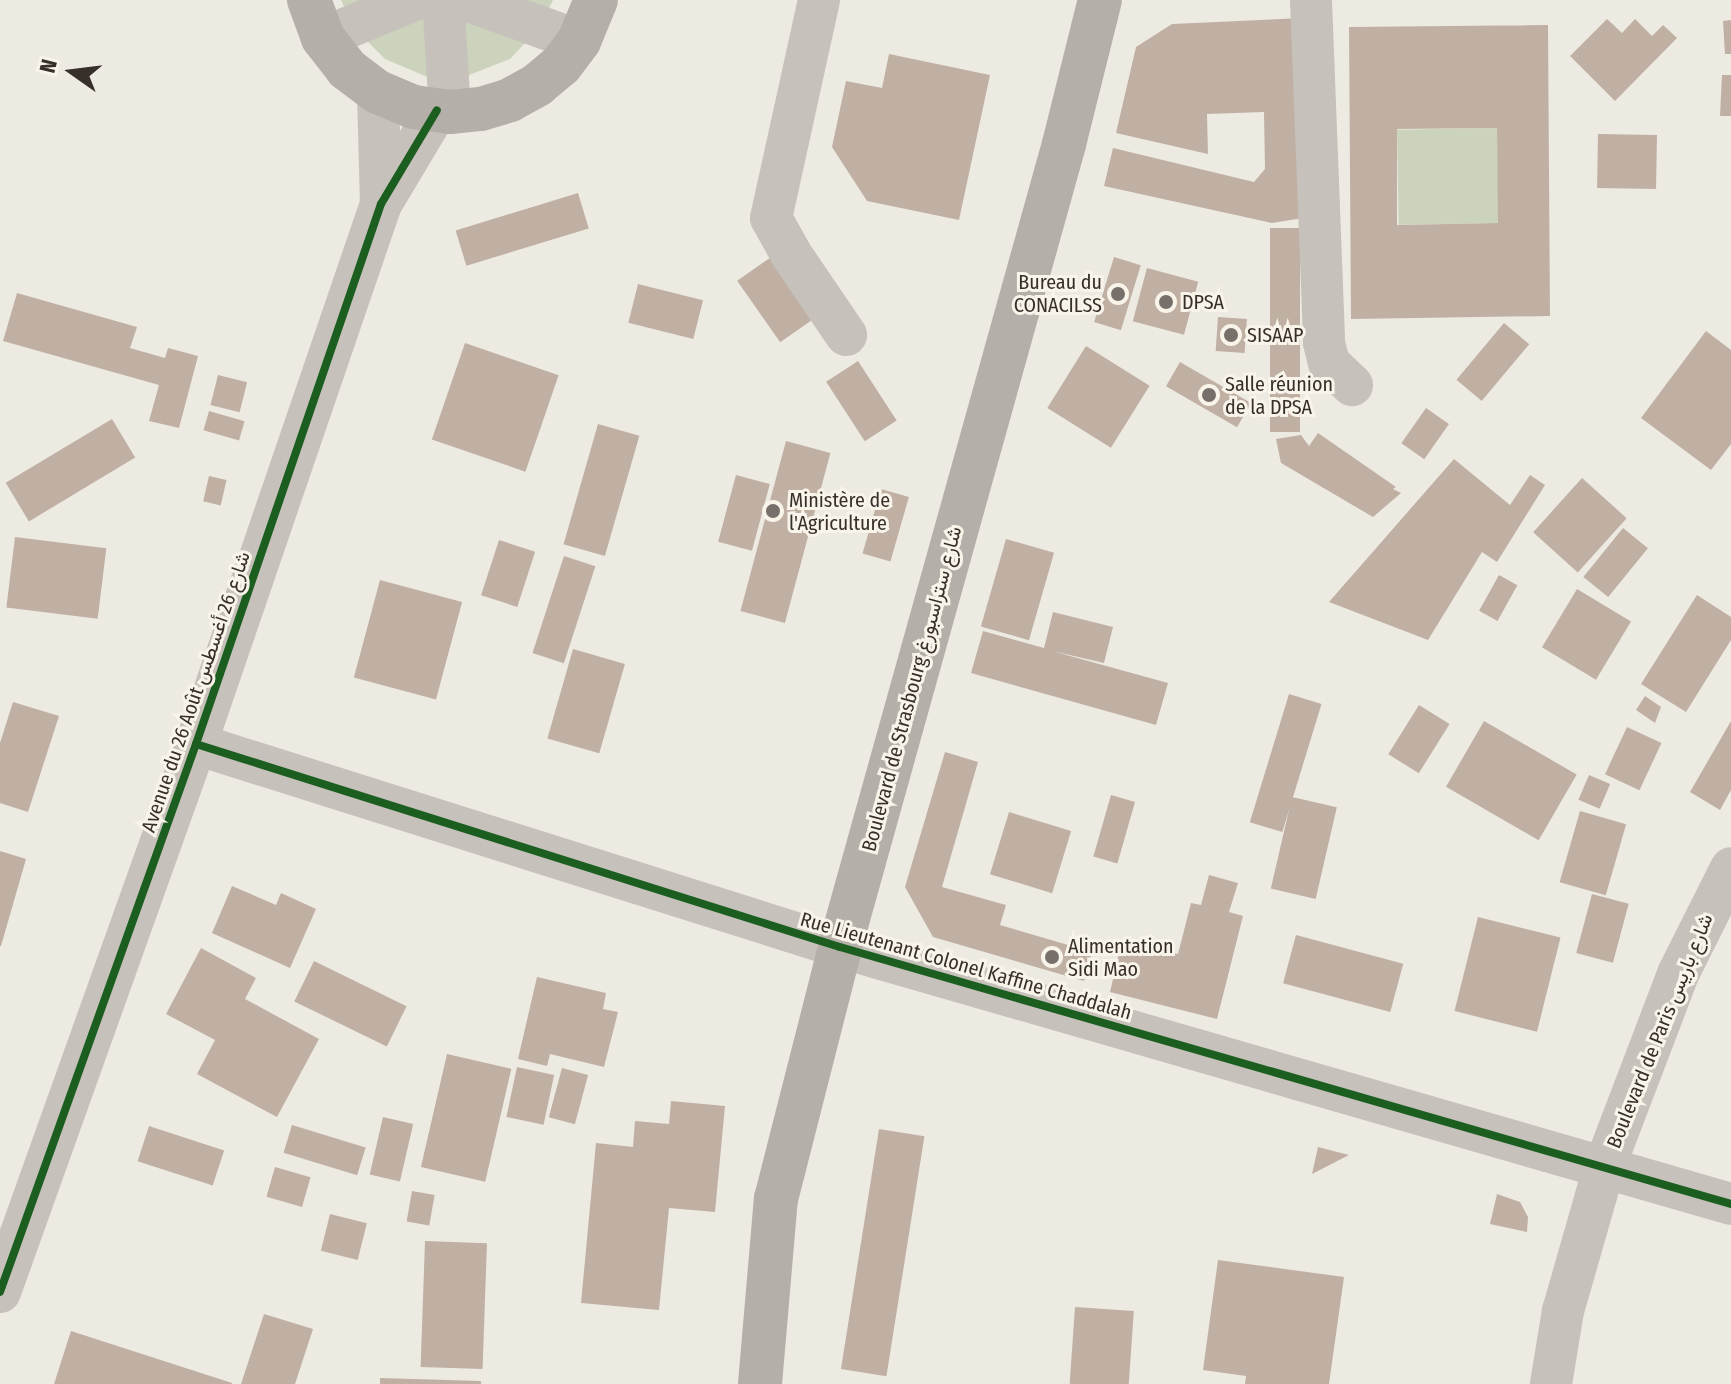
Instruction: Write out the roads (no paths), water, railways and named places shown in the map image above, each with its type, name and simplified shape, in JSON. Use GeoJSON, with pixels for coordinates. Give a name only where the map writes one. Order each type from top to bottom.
{"type":"FeatureCollection","features":[{"type":"Feature","properties":{"kind":"main road","name":"Boulevard de Strasbourg شارع ستراسبورغ"},"geometry":{"type":"LineString","coordinates":[[760,1384],[776,1199],[840,947],[1064,144],[1100,0]]}},
{"type":"Feature","properties":{"kind":"main road"},"geometry":{"type":"LineString","coordinates":[[308,12],[347,69],[378,92],[414,107],[444,111],[481,109],[510,100],[537,85],[561,65],[593,11]]}},
{"type":"Feature","properties":{"kind":"street"},"geometry":{"type":"LineString","coordinates":[[819,0],[771,218],[791,254],[846,335]]}},
{"type":"Feature","properties":{"kind":"street"},"geometry":{"type":"LineString","coordinates":[[1311,0],[1324,343],[1329,363],[1352,385]]}},
{"type":"Feature","properties":{"kind":"street"},"geometry":{"type":"LineString","coordinates":[[442,3],[444,111]]}},
{"type":"Feature","properties":{"kind":"street"},"geometry":{"type":"LineString","coordinates":[[308,12],[442,3],[593,11]]}},
{"type":"Feature","properties":{"kind":"street","name":"Avenue du 26 Août شارع 26 أغسطس"},"geometry":{"type":"LineString","coordinates":[[378,92],[381,204]]}},
{"type":"Feature","properties":{"kind":"street","name":"Avenue du 26 Août شارع 26 أغسطس"},"geometry":{"type":"LineString","coordinates":[[0,1292],[196,744],[381,204],[444,111]]}},
{"type":"Feature","properties":{"kind":"street","name":"Rue Lieutenant Colonel Kaffine Chaddalah"},"geometry":{"type":"LineString","coordinates":[[196,744],[840,947],[1731,1204]]}},
{"type":"Feature","properties":{"kind":"street","name":"Boulevard de Paris شارع باريس"},"geometry":{"type":"LineString","coordinates":[[1551,1384],[1563,1311],[1604,1168],[1679,972],[1731,868]]}},
{"type":"Feature","properties":{"kind":"place","name":"Bureau du CONACILSS"},"geometry":{"type":"Point","coordinates":[1118,294]}},
{"type":"Feature","properties":{"kind":"place","name":"DPSA"},"geometry":{"type":"Point","coordinates":[1166,302]}},
{"type":"Feature","properties":{"kind":"place","name":"SISAAP"},"geometry":{"type":"Point","coordinates":[1231,335]}},
{"type":"Feature","properties":{"kind":"place","name":"Salle réunion de la DPSA"},"geometry":{"type":"Point","coordinates":[1209,395]}},
{"type":"Feature","properties":{"kind":"place","name":"Ministère de l'Agriculture"},"geometry":{"type":"Point","coordinates":[773,511]}},
{"type":"Feature","properties":{"kind":"place","name":"Alimentation Sidi Mao"},"geometry":{"type":"Point","coordinates":[1052,957]}}]}
